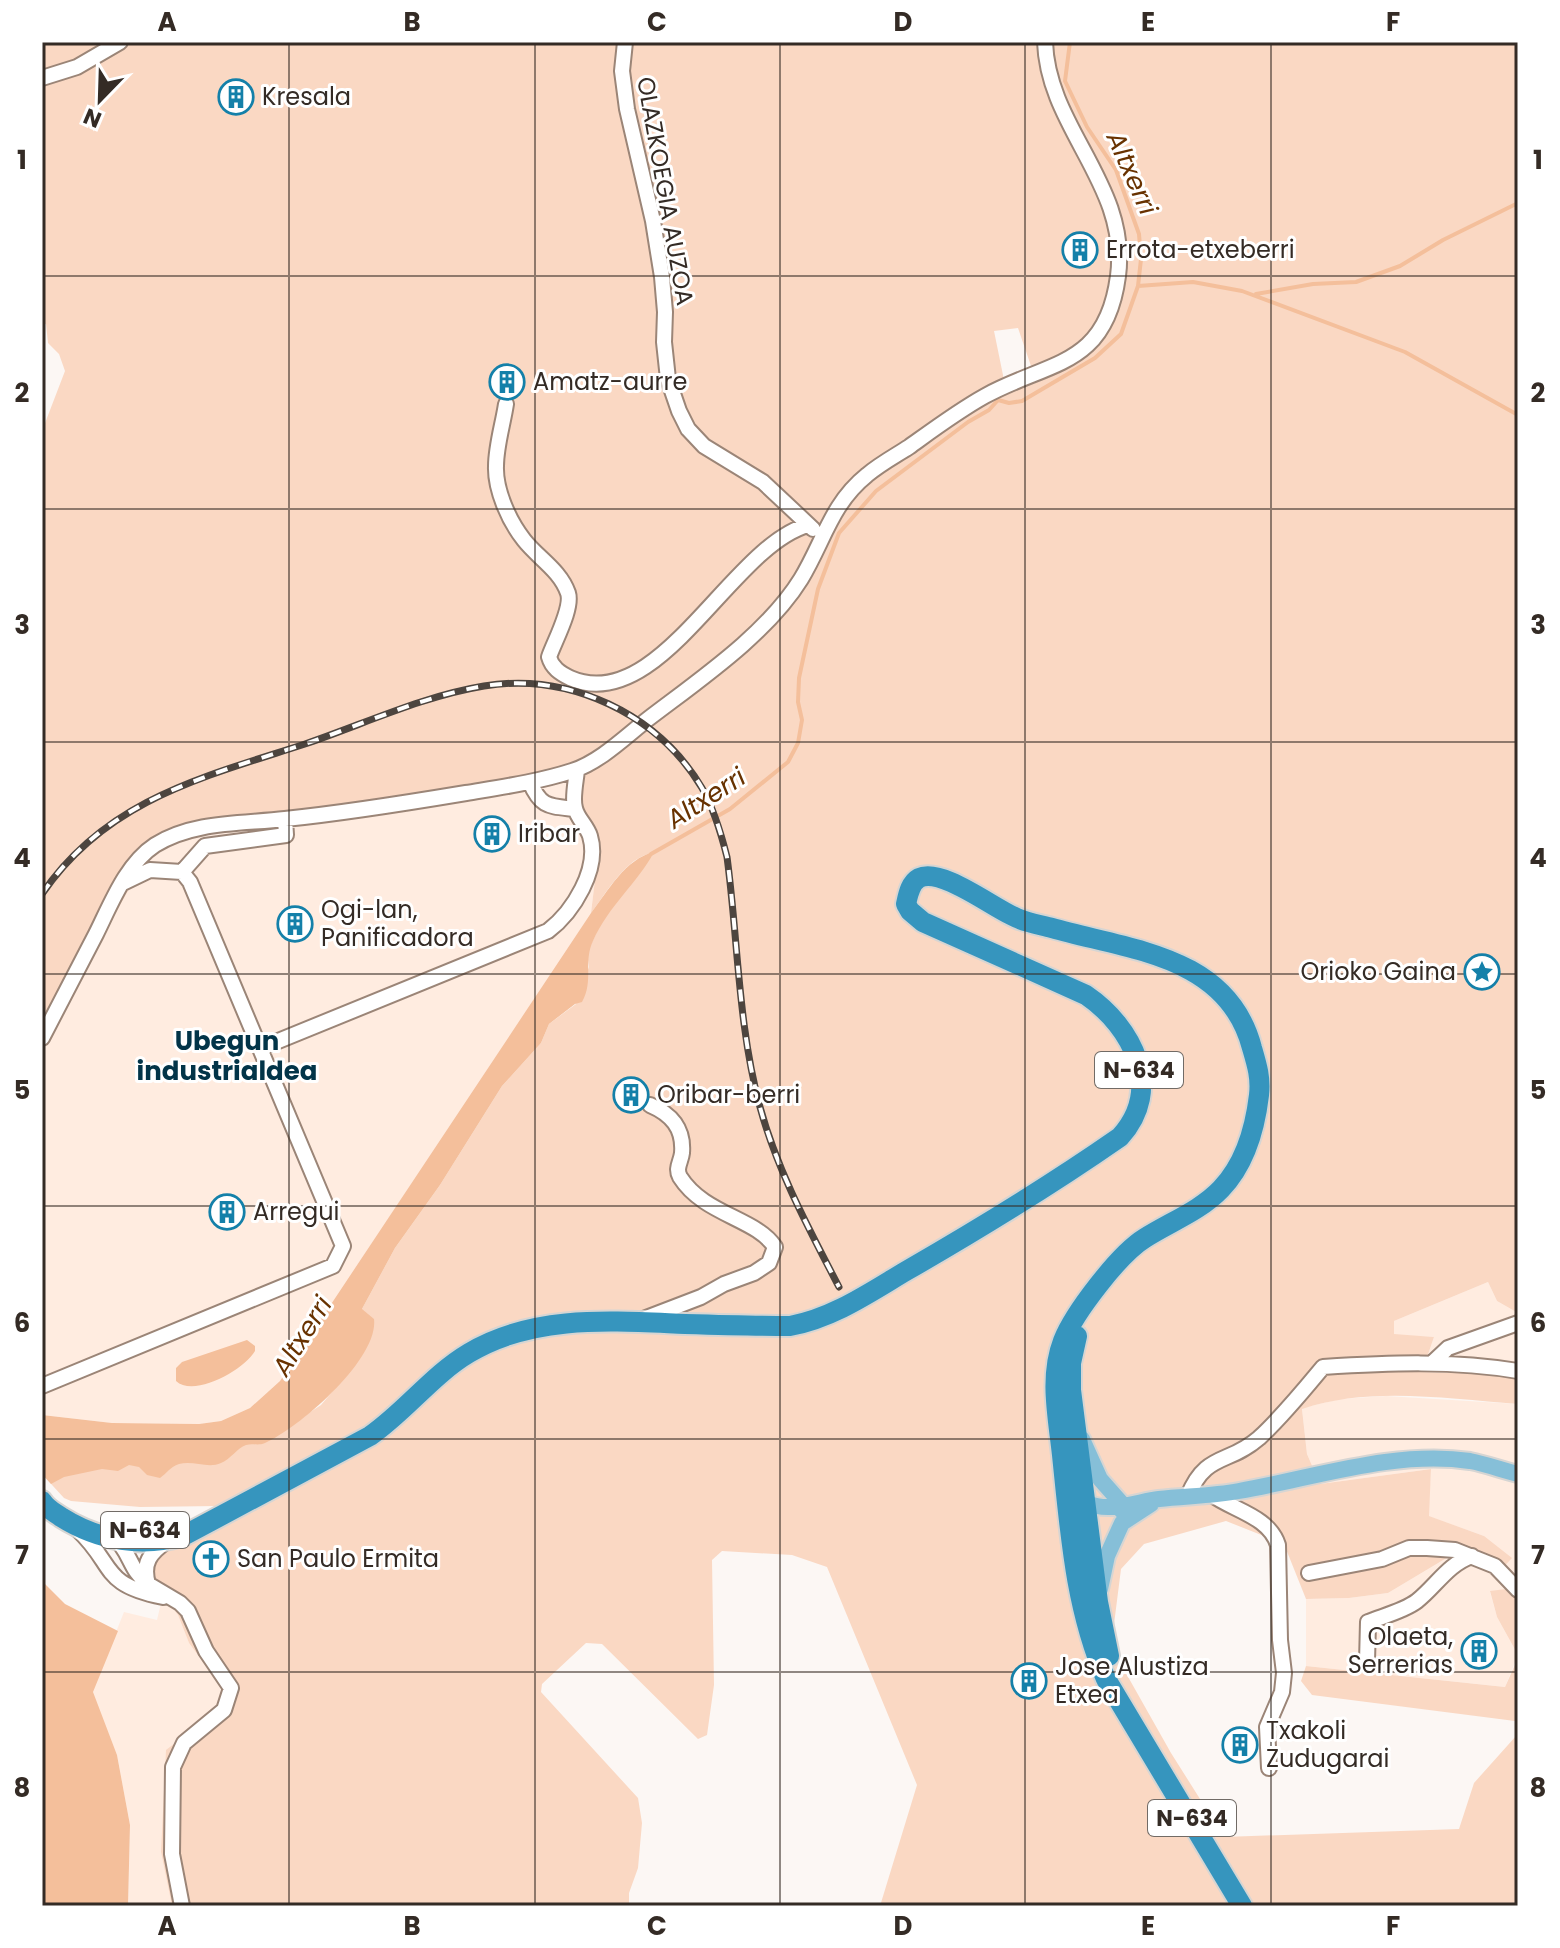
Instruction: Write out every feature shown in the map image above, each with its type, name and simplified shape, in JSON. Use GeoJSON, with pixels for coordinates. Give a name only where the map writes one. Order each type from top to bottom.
{"type":"FeatureCollection","features":[{"type":"Feature","properties":{"kind":"highway","name":"N-634"},"geometry":{"type":"LineString","coordinates":[[42,1491],[99,1536],[128,1542],[175,1533],[252,1498],[370,1436],[393,1420],[448,1367],[470,1352],[527,1329],[563,1323],[790,1326],[818,1319],[844,1308],[941,1251],[1120,1137],[1134,1122],[1141,1093],[1139,1066],[1130,1040],[1118,1022],[1086,995],[923,922],[910,911],[906,904],[913,883],[928,876],[947,880],[1018,919],[1118,943],[1182,965],[1222,992],[1247,1027],[1261,1078],[1249,1143],[1236,1169],[1220,1190],[1185,1216],[1144,1238],[1123,1255],[1064,1337],[1056,1360],[1055,1390],[1069,1430],[1074,1565],[1139,1730],[1242,1906]]}},
{"type":"Feature","properties":{"kind":"highway"},"geometry":{"type":"LineString","coordinates":[[1069,1430],[1073,1490],[1078,1499],[1087,1503],[1077,1523],[1089,1600]]}},
{"type":"Feature","properties":{"kind":"highway","name":"N-634"},"geometry":{"type":"LineString","coordinates":[[42,1501],[46,1507],[79,1522],[175,1533]]}},
{"type":"Feature","properties":{"kind":"main road"},"geometry":{"type":"LineString","coordinates":[[1069,1430],[1100,1479],[1120,1501],[1122,1523],[1089,1600]]}},
{"type":"Feature","properties":{"kind":"main road"},"geometry":{"type":"LineString","coordinates":[[1087,1503],[1095,1498],[1120,1501],[1211,1494],[1416,1460],[1470,1461],[1518,1474]]}},
{"type":"Feature","properties":{"kind":"main road"},"geometry":{"type":"LineString","coordinates":[[1122,1523],[1159,1499]]}},
{"type":"Feature","properties":{"kind":"street"},"geometry":{"type":"LineString","coordinates":[[42,78],[77,67],[120,42]]}},
{"type":"Feature","properties":{"kind":"street","name":"OLAZKOEGIA AUZOA"},"geometry":{"type":"LineString","coordinates":[[625,42],[622,71],[627,109],[653,221],[662,277],[668,379],[679,411],[688,429],[704,446],[763,482],[822,537]]}},
{"type":"Feature","properties":{"kind":"street"},"geometry":{"type":"LineString","coordinates":[[42,1038],[123,883],[143,854],[158,843],[202,827],[399,804],[530,782],[577,770],[621,741],[754,634],[801,579],[842,499],[870,472],[991,392],[1052,369],[1074,356],[1098,333],[1108,316],[1118,275],[1116,230],[1099,177],[1056,100],[1045,62],[1045,42]]}},
{"type":"Feature","properties":{"kind":"street"},"geometry":{"type":"LineString","coordinates":[[506,404],[495,466],[501,493],[511,519],[525,541],[549,564],[568,593],[569,606],[549,657],[558,671],[582,683],[601,684],[616,680],[651,663],[676,643],[724,589],[768,550],[798,527],[808,525]]}},
{"type":"Feature","properties":{"kind":"street"},"geometry":{"type":"LineString","coordinates":[[261,1048],[548,931],[563,920],[588,874],[592,850],[590,836],[575,809],[577,770]]}},
{"type":"Feature","properties":{"kind":"street"},"geometry":{"type":"LineString","coordinates":[[530,782],[536,796],[545,805],[575,809]]}},
{"type":"Feature","properties":{"kind":"street"},"geometry":{"type":"LineString","coordinates":[[182,872],[205,846],[286,835],[285,819]]}},
{"type":"Feature","properties":{"kind":"street"},"geometry":{"type":"LineString","coordinates":[[42,1386],[291,1285],[337,1262],[343,1246],[190,882],[182,872],[150,870],[123,883]]}},
{"type":"Feature","properties":{"kind":"street"},"geometry":{"type":"LineString","coordinates":[[637,1322],[754,1273],[769,1263],[775,1247],[761,1233],[707,1204],[682,1179],[677,1171],[682,1151],[678,1128],[670,1115],[650,1105]]}},
{"type":"Feature","properties":{"kind":"street"},"geometry":{"type":"LineString","coordinates":[[1432,1363],[1448,1348],[1518,1323]]}},
{"type":"Feature","properties":{"kind":"street"},"geometry":{"type":"LineString","coordinates":[[1188,1496],[1197,1475],[1258,1438],[1323,1367],[1432,1363],[1518,1371]]}},
{"type":"Feature","properties":{"kind":"street"},"geometry":{"type":"LineString","coordinates":[[1211,1494],[1259,1521],[1275,1537],[1278,1545],[1280,1640],[1284,1673],[1282,1692],[1267,1727],[1269,1768]]}},
{"type":"Feature","properties":{"kind":"street"},"geometry":{"type":"LineString","coordinates":[[79,1522],[114,1577],[180,1603],[188,1611],[206,1651],[231,1688],[224,1710],[184,1743],[173,1767],[172,1854],[182,1906]]}},
{"type":"Feature","properties":{"kind":"street"},"geometry":{"type":"LineString","coordinates":[[142,1588],[146,1562],[175,1533]]}},
{"type":"Feature","properties":{"kind":"street"},"geometry":{"type":"LineString","coordinates":[[117,1540],[110,1546],[109,1562],[124,1581],[142,1588]]}},
{"type":"Feature","properties":{"kind":"street"},"geometry":{"type":"LineString","coordinates":[[1309,1573],[1382,1559],[1409,1548],[1455,1550],[1495,1566],[1518,1590]]}},
{"type":"Feature","properties":{"kind":"street"},"geometry":{"type":"LineString","coordinates":[[1367,1662],[1368,1622],[1415,1603],[1446,1571],[1472,1556]]}},
{"type":"Feature","properties":{"kind":"shaded area"},"geometry":{"type":"Polygon","coordinates":[[[42,42],[1518,42],[1518,1313],[1497,1301],[1488,1282],[1394,1321],[1394,1334],[1434,1337],[1422,1372],[1496,1374],[1518,1379],[1518,1404],[1382,1396],[1328,1402],[1302,1409],[1307,1454],[1320,1484],[1431,1469],[1429,1516],[1484,1536],[1512,1558],[1496,1575],[1450,1556],[1388,1593],[1306,1599],[1284,1544],[1226,1521],[1144,1544],[1121,1569],[1112,1640],[1127,1675],[1171,1753],[1224,1837],[1459,1829],[1474,1783],[1516,1736],[1515,1721],[1312,1695],[1301,1681],[1306,1666],[1505,1687],[1518,1658],[1518,1906],[880,1906],[917,1785],[827,1567],[792,1555],[722,1551],[712,1560],[714,1685],[707,1735],[698,1739],[602,1644],[586,1643],[542,1684],[541,1692],[638,1798],[642,1823],[638,1868],[629,1893],[629,1906],[172,1906],[161,1852],[166,1750],[208,1717],[223,1689],[189,1643],[178,1615],[171,1606],[161,1603],[150,1576],[150,1564],[219,1506],[140,1507],[71,1501],[64,1498],[42,1474],[274,1436],[321,1405],[338,1385],[362,1309],[395,1248],[440,1185],[502,1086],[541,1043],[549,1024],[576,1004],[589,967],[587,953],[603,919],[653,853],[626,868],[591,913],[599,846],[582,805],[580,790],[571,783],[556,782],[186,837],[161,846],[142,866],[42,1045],[42,431],[65,371],[59,354],[48,343],[46,324],[42,325],[42,42]],[[1018,328],[994,331],[1004,380],[1031,366],[1018,328]]]}},
{"type":"Feature","properties":{"kind":"shaded area"},"geometry":{"type":"Polygon","coordinates":[[[556,782],[571,783],[580,790],[599,846],[591,913],[280,1381],[250,1408],[221,1421],[199,1424],[112,1423],[42,1415],[42,1045],[142,866],[161,846],[209,832],[556,782]]]}},
{"type":"Feature","properties":{"kind":"shaded area"},"geometry":{"type":"Polygon","coordinates":[[[654,852],[607,916],[593,941],[586,994],[582,1002],[549,1024],[541,1043],[502,1086],[440,1185],[395,1248],[362,1309],[374,1319],[372,1335],[351,1372],[334,1390],[280,1435],[262,1444],[243,1446],[221,1463],[179,1464],[160,1478],[129,1465],[118,1471],[102,1469],[64,1477],[51,1484],[42,1474],[42,1415],[112,1423],[199,1424],[221,1421],[250,1408],[280,1381],[591,913],[634,861],[654,852]]]}},
{"type":"Feature","properties":{"kind":"shaded area"},"geometry":{"type":"Polygon","coordinates":[[[1488,1282],[1497,1301],[1518,1313],[1518,1379],[1496,1374],[1422,1372],[1434,1337],[1394,1335],[1394,1321],[1488,1282]]]}},
{"type":"Feature","properties":{"kind":"shaded area"},"geometry":{"type":"Polygon","coordinates":[[[247,1340],[255,1346],[255,1351],[241,1366],[218,1380],[194,1386],[176,1381],[176,1368],[182,1362],[247,1340]]]}},
{"type":"Feature","properties":{"kind":"shaded area"},"geometry":{"type":"Polygon","coordinates":[[[1386,1396],[1518,1404],[1518,1598],[1506,1589],[1490,1592],[1497,1617],[1518,1655],[1505,1687],[1306,1666],[1306,1599],[1388,1593],[1484,1536],[1428,1516],[1431,1469],[1320,1484],[1307,1454],[1302,1408],[1340,1399],[1386,1396]]]}},
{"type":"Feature","properties":{"kind":"shaded area"},"geometry":{"type":"Polygon","coordinates":[[[42,1581],[65,1604],[118,1631],[93,1692],[117,1755],[130,1825],[128,1906],[42,1906],[42,1581]]]}},
{"type":"Feature","properties":{"kind":"shaded area"},"geometry":{"type":"Polygon","coordinates":[[[1506,1589],[1518,1598],[1518,1655],[1497,1617],[1490,1591],[1506,1589]]]}},
{"type":"Feature","properties":{"kind":"shaded area"},"geometry":{"type":"Polygon","coordinates":[[[161,1603],[171,1606],[178,1615],[189,1643],[223,1689],[220,1703],[209,1717],[161,1852],[172,1906],[128,1906],[130,1825],[117,1755],[92,1692],[124,1612],[157,1620],[161,1603]]]}},
{"type":"Feature","properties":{"kind":"waterway","name":"Altxerri"},"geometry":{"type":"LineString","coordinates":[[651,854],[730,809],[788,762],[798,743],[802,720],[798,702],[799,678],[818,589],[839,533],[876,491],[968,422],[989,410],[998,400],[1009,403],[1022,401],[1095,358],[1121,334],[1138,286],[1141,259],[1139,234],[1116,170],[1087,127],[1065,81],[1070,42]]}},
{"type":"Feature","properties":{"kind":"waterway"},"geometry":{"type":"LineString","coordinates":[[1256,294],[1313,284],[1356,282],[1400,266],[1443,240],[1518,203]]}},
{"type":"Feature","properties":{"kind":"waterway"},"geometry":{"type":"LineString","coordinates":[[1138,286],[1193,282],[1242,291],[1405,352],[1518,415]]}},
{"type":"Feature","properties":{"kind":"railway"},"geometry":{"type":"LineString","coordinates":[[42,894],[67,862],[96,836],[126,814],[159,796],[416,703],[484,686],[516,683],[548,686],[609,704],[661,739],[684,762],[714,813],[727,857],[747,1045],[760,1107],[785,1176],[839,1287]]}},
{"type":"Feature","properties":{"kind":"place","name":"Kresala"},"geometry":{"type":"Point","coordinates":[236,97]}},
{"type":"Feature","properties":{"kind":"place","name":"Errota-etxeberri"},"geometry":{"type":"Point","coordinates":[1080,250]}},
{"type":"Feature","properties":{"kind":"place","name":"Amatz-aurre"},"geometry":{"type":"Point","coordinates":[507,382]}},
{"type":"Feature","properties":{"kind":"place","name":"Iribar"},"geometry":{"type":"Point","coordinates":[492,834]}},
{"type":"Feature","properties":{"kind":"place","name":"Ogi-lan, Panificadora"},"geometry":{"type":"Point","coordinates":[295,924]}},
{"type":"Feature","properties":{"kind":"place","name":"Orioko Gaina"},"geometry":{"type":"Point","coordinates":[1482,972]}},
{"type":"Feature","properties":{"kind":"place","name":"Oribar-berri"},"geometry":{"type":"Point","coordinates":[631,1095]}},
{"type":"Feature","properties":{"kind":"place","name":"Arregui"},"geometry":{"type":"Point","coordinates":[227,1212]}},
{"type":"Feature","properties":{"kind":"place","name":"San Paulo Ermita"},"geometry":{"type":"Point","coordinates":[211,1559]}},
{"type":"Feature","properties":{"kind":"place","name":"Olaeta, Serrerias"},"geometry":{"type":"Point","coordinates":[1479,1651]}},
{"type":"Feature","properties":{"kind":"place","name":"Jose Alustiza Etxea"},"geometry":{"type":"Point","coordinates":[1029,1681]}},
{"type":"Feature","properties":{"kind":"place","name":"Txakoli Zudugarai"},"geometry":{"type":"Point","coordinates":[1240,1745]}},
{"type":"Feature","properties":{"kind":"district","name":"Ubegun industrialdea"},"geometry":{"type":"Point","coordinates":[227,1056]}}]}
